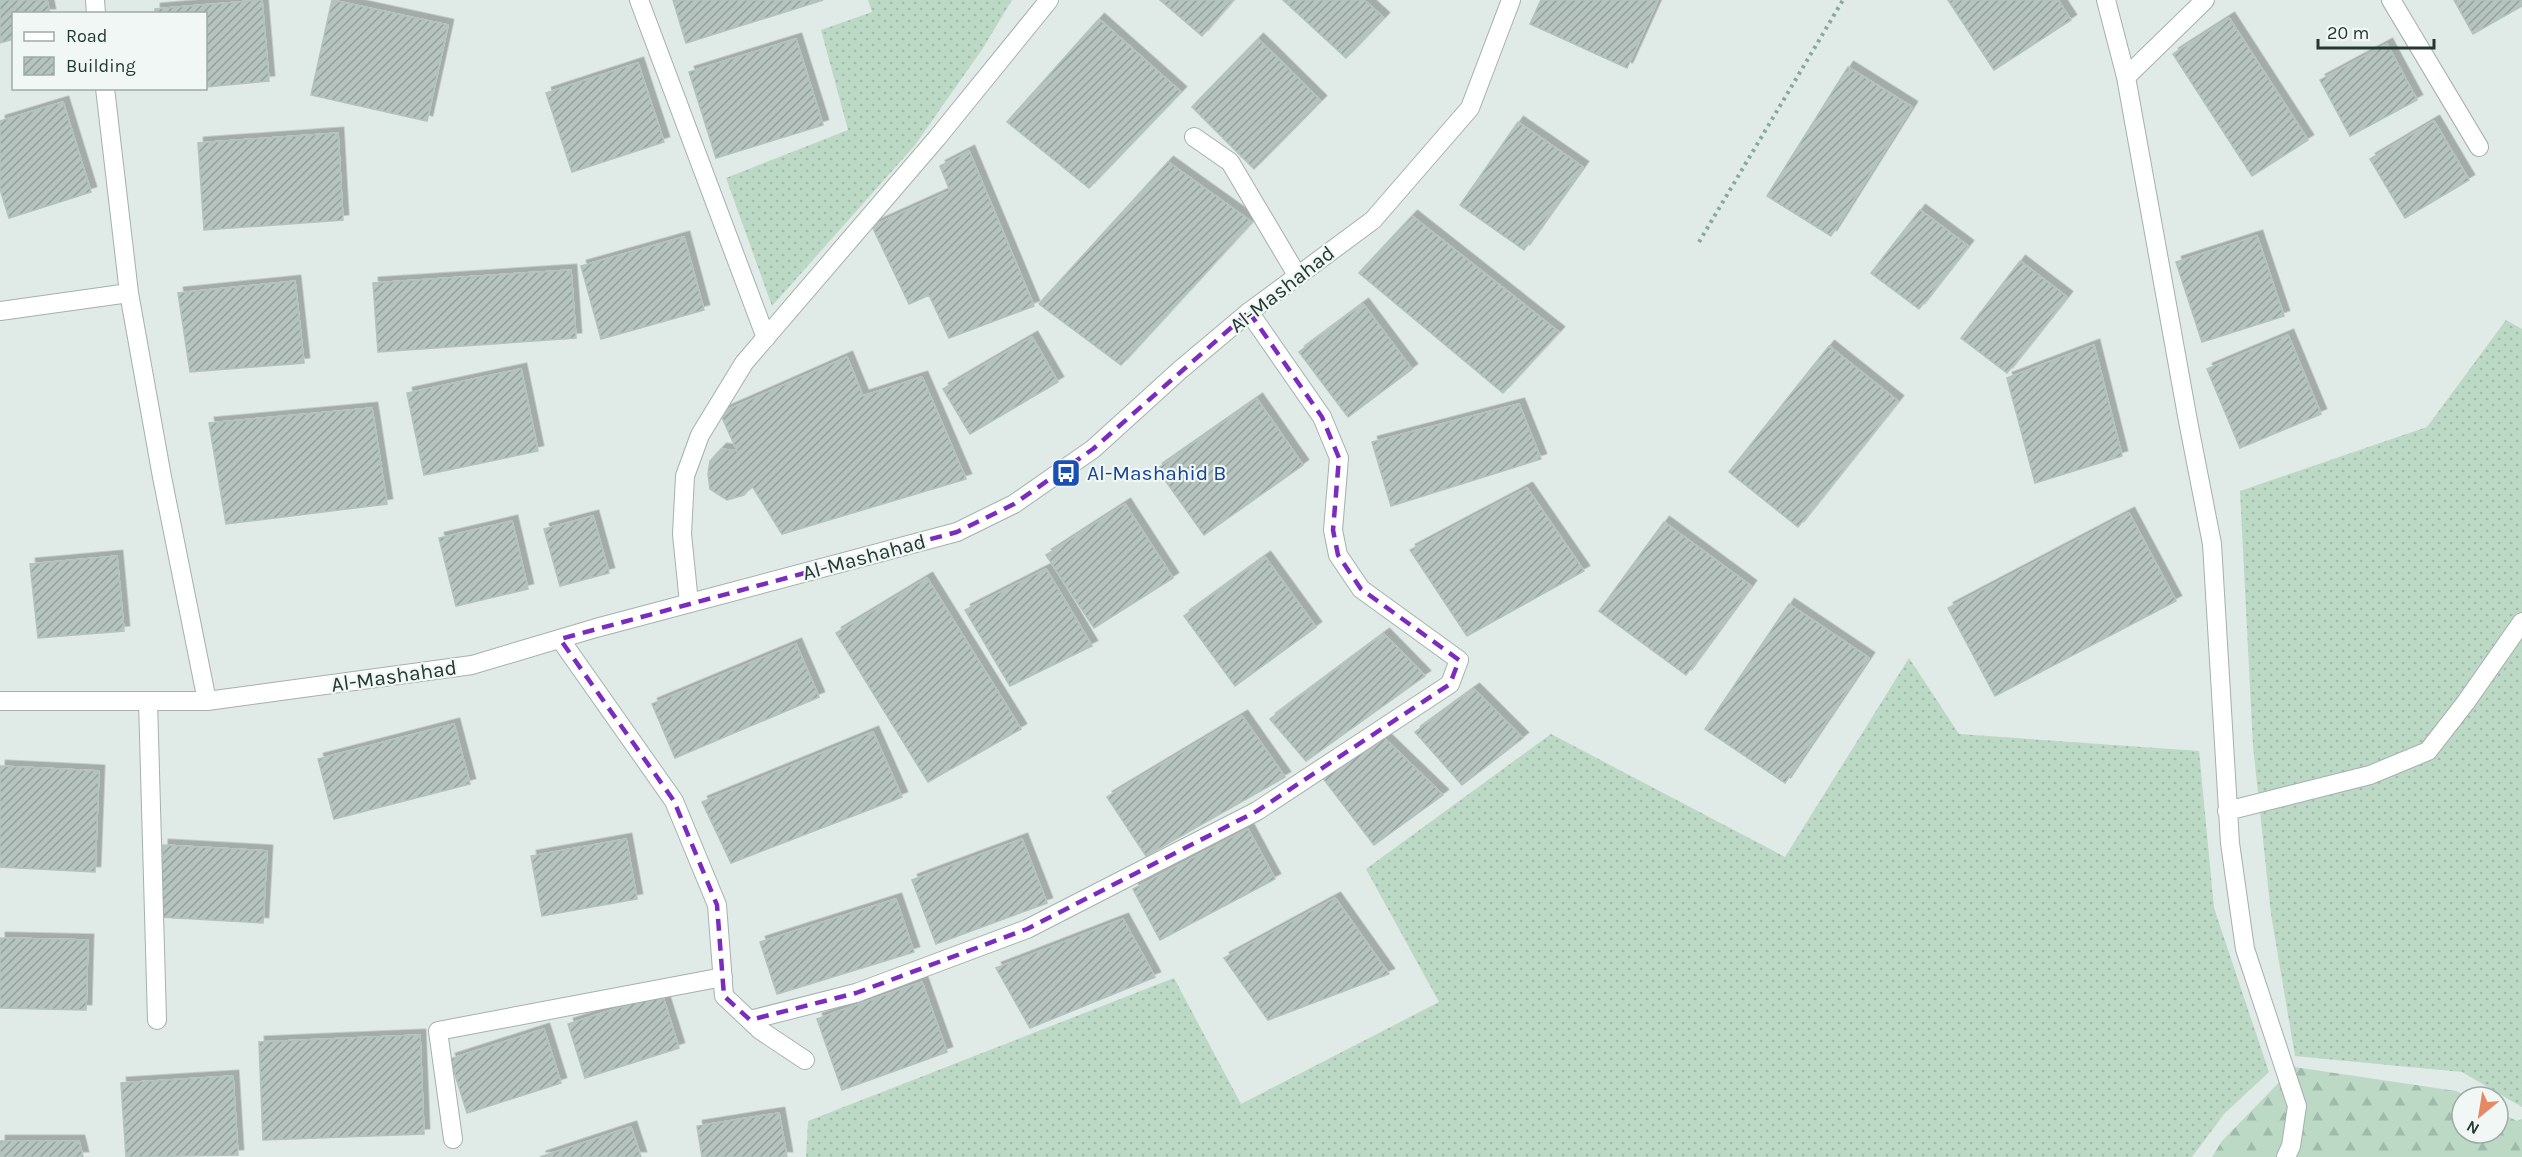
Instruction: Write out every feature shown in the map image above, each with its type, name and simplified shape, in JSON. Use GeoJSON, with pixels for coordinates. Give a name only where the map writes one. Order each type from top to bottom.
{"type":"FeatureCollection","features":[{"type":"Feature","properties":{"kind":"street"},"geometry":{"type":"LineString","coordinates":[[639,0],[766,338]]}},
{"type":"Feature","properties":{"kind":"street"},"geometry":{"type":"LineString","coordinates":[[688,603],[682,534],[685,476],[700,435],[744,363],[937,138],[1049,0]]}},
{"type":"Feature","properties":{"kind":"street","name":"Al-Mashahad"},"geometry":{"type":"LineString","coordinates":[[0,700],[207,701],[472,665],[688,603],[957,532],[1014,504],[1093,449],[1180,370],[1249,312],[1373,220],[1470,108],[1511,0]]}},
{"type":"Feature","properties":{"kind":"street"},"geometry":{"type":"LineString","coordinates":[[2106,0],[2126,78],[2212,544],[2229,843],[2245,949],[2297,1106],[2291,1146],[2286,1157]]}},
{"type":"Feature","properties":{"kind":"street"},"geometry":{"type":"LineString","coordinates":[[2126,78],[2205,0]]}},
{"type":"Feature","properties":{"kind":"street"},"geometry":{"type":"LineString","coordinates":[[2391,0],[2479,147]]}},
{"type":"Feature","properties":{"kind":"street"},"geometry":{"type":"LineString","coordinates":[[105,90],[129,293],[162,477],[207,701]]}},
{"type":"Feature","properties":{"kind":"street"},"geometry":{"type":"LineString","coordinates":[[1194,137],[1230,162],[1298,275]]}},
{"type":"Feature","properties":{"kind":"street"},"geometry":{"type":"LineString","coordinates":[[0,311],[129,293]]}},
{"type":"Feature","properties":{"kind":"street"},"geometry":{"type":"LineString","coordinates":[[750,1020],[856,993],[1027,929],[1257,811],[1450,684],[1459,660],[1361,589],[1338,555],[1333,530],[1339,458],[1322,417],[1249,312]]}},
{"type":"Feature","properties":{"kind":"street"},"geometry":{"type":"LineString","coordinates":[[2227,811],[2370,775],[2428,751],[2466,702],[2522,622]]}},
{"type":"Feature","properties":{"kind":"street"},"geometry":{"type":"LineString","coordinates":[[560,639],[674,801],[717,904],[724,996],[760,1030],[805,1060]]}},
{"type":"Feature","properties":{"kind":"street"},"geometry":{"type":"LineString","coordinates":[[148,701],[157,1020]]}},
{"type":"Feature","properties":{"kind":"street"},"geometry":{"type":"LineString","coordinates":[[453,1139],[438,1031],[723,977]]}},
{"type":"Feature","properties":{"kind":"path"},"geometry":{"type":"LineString","coordinates":[[1699,242],[1843,0]]}},
{"type":"Feature","properties":{"kind":"highlighted area"},"geometry":{"type":"Polygon","coordinates":[[[1249,312],[1322,417],[1339,458],[1333,530],[1338,555],[1361,589],[1459,660],[1450,684],[1257,811],[1027,929],[856,993],[750,1020],[724,996],[717,905],[674,801],[560,639],[957,532],[1014,504],[1093,449],[1249,312]]]}},
{"type":"Feature","properties":{"kind":"green space"},"geometry":{"type":"Polygon","coordinates":[[[868,0],[1012,0],[983,48],[915,145],[772,306],[726,178],[848,130],[821,30],[872,12],[868,0]]]}},
{"type":"Feature","properties":{"kind":"green space"},"geometry":{"type":"Polygon","coordinates":[[[2506,320],[2522,329],[2522,1107],[2510,1100],[2510,1085],[2484,1085],[2462,1072],[2295,1056],[2271,914],[2253,746],[2240,491],[2427,427],[2506,320]]]}},
{"type":"Feature","properties":{"kind":"green space"},"geometry":{"type":"Polygon","coordinates":[[[1909,658],[1959,734],[2199,751],[2214,908],[2269,1072],[2224,1114],[2192,1157],[806,1157],[808,1121],[1174,978],[1241,1104],[1439,1002],[1366,869],[1551,734],[1785,857],[1909,658]]]}},
{"type":"Feature","properties":{"kind":"green space"},"geometry":{"type":"Polygon","coordinates":[[[2294,1067],[2450,1090],[2450,1145],[2510,1145],[2510,1118],[2517,1121],[2522,1119],[2522,1157],[2212,1157],[2222,1141],[2294,1067]]]}},
{"type":"Feature","properties":{"kind":"building"},"geometry":{"type":"Polygon","coordinates":[[[0,0],[47,0],[50,12],[12,12],[12,40],[0,43],[0,0]]]}},
{"type":"Feature","properties":{"kind":"building"},"geometry":{"type":"Polygon","coordinates":[[[262,0],[269,81],[207,87],[207,12],[155,12],[155,9],[262,0]]]}},
{"type":"Feature","properties":{"kind":"building"},"geometry":{"type":"Polygon","coordinates":[[[332,0],[448,25],[427,121],[311,95],[332,0]]]}},
{"type":"Feature","properties":{"kind":"building"},"geometry":{"type":"Polygon","coordinates":[[[673,0],[823,0],[686,43],[673,0]]]}},
{"type":"Feature","properties":{"kind":"building"},"geometry":{"type":"Polygon","coordinates":[[[1160,0],[1233,0],[1202,36],[1160,0]]]}},
{"type":"Feature","properties":{"kind":"building"},"geometry":{"type":"Polygon","coordinates":[[[1283,0],[1364,0],[1384,18],[1346,58],[1283,0]]]}},
{"type":"Feature","properties":{"kind":"building"},"geometry":{"type":"Polygon","coordinates":[[[1541,0],[1658,0],[1627,68],[1530,24],[1541,0]]]}},
{"type":"Feature","properties":{"kind":"building"},"geometry":{"type":"Polygon","coordinates":[[[1948,0],[2058,0],[2071,20],[1994,70],[1948,0]]]}},
{"type":"Feature","properties":{"kind":"building"},"geometry":{"type":"Polygon","coordinates":[[[2454,0],[2522,0],[2522,6],[2473,34],[2454,0]]]}},
{"type":"Feature","properties":{"kind":"building"},"geometry":{"type":"Polygon","coordinates":[[[2229,18],[2308,140],[2252,176],[2173,54],[2229,18]]]}},
{"type":"Feature","properties":{"kind":"building"},"geometry":{"type":"Polygon","coordinates":[[[1099,19],[1181,92],[1089,188],[1007,122],[1099,19]]]}},
{"type":"Feature","properties":{"kind":"building"},"geometry":{"type":"Polygon","coordinates":[[[796,39],[823,125],[716,158],[689,72],[796,39]]]}},
{"type":"Feature","properties":{"kind":"building"},"geometry":{"type":"Polygon","coordinates":[[[1258,39],[1321,101],[1254,169],[1192,107],[1258,39]]]}},
{"type":"Feature","properties":{"kind":"building"},"geometry":{"type":"Polygon","coordinates":[[[2387,44],[2417,100],[2350,136],[2320,80],[2387,44]]]}},
{"type":"Feature","properties":{"kind":"building"},"geometry":{"type":"Polygon","coordinates":[[[638,63],[664,142],[572,172],[546,93],[638,63]]]}},
{"type":"Feature","properties":{"kind":"building"},"geometry":{"type":"Polygon","coordinates":[[[1848,67],[1912,107],[1831,236],[1767,196],[1848,67]]]}},
{"type":"Feature","properties":{"kind":"building"},"geometry":{"type":"Polygon","coordinates":[[[63,102],[91,192],[9,218],[0,189],[0,121],[63,102]]]}},
{"type":"Feature","properties":{"kind":"building"},"geometry":{"type":"Polygon","coordinates":[[[2434,121],[2469,180],[2405,218],[2370,159],[2434,121]]]}},
{"type":"Feature","properties":{"kind":"building"},"geometry":{"type":"Polygon","coordinates":[[[1518,122],[1583,167],[1524,250],[1460,205],[1518,122]]]}},
{"type":"Feature","properties":{"kind":"building"},"geometry":{"type":"Polygon","coordinates":[[[338,133],[343,220],[204,230],[198,143],[338,133]]]}},
{"type":"Feature","properties":{"kind":"building"},"geometry":{"type":"Polygon","coordinates":[[[969,151],[1034,306],[949,338],[929,295],[909,304],[872,226],[950,191],[940,166],[969,151]]]}},
{"type":"Feature","properties":{"kind":"building"},"geometry":{"type":"Polygon","coordinates":[[[1168,162],[1252,222],[1121,365],[1039,304],[1168,162]]]}},
{"type":"Feature","properties":{"kind":"building"},"geometry":{"type":"Polygon","coordinates":[[[1920,210],[1968,246],[1919,309],[1871,273],[1920,210]]]}},
{"type":"Feature","properties":{"kind":"building"},"geometry":{"type":"Polygon","coordinates":[[[1412,216],[1559,332],[1503,393],[1359,273],[1412,216]]]}},
{"type":"Feature","properties":{"kind":"building"},"geometry":{"type":"Polygon","coordinates":[[[2257,236],[2284,316],[2202,342],[2176,262],[2257,236]]]}},
{"type":"Feature","properties":{"kind":"building"},"geometry":{"type":"Polygon","coordinates":[[[684,237],[704,310],[601,339],[581,266],[684,237]]]}},
{"type":"Feature","properties":{"kind":"building"},"geometry":{"type":"Polygon","coordinates":[[[2020,261],[2067,297],[2007,373],[1961,338],[2020,261]]]}},
{"type":"Feature","properties":{"kind":"building"},"geometry":{"type":"Polygon","coordinates":[[[571,270],[576,338],[378,352],[373,283],[571,270]]]}},
{"type":"Feature","properties":{"kind":"building"},"geometry":{"type":"Polygon","coordinates":[[[295,281],[304,363],[190,372],[178,293],[295,281]]]}},
{"type":"Feature","properties":{"kind":"building"},"geometry":{"type":"Polygon","coordinates":[[[1363,304],[1412,369],[1348,417],[1299,352],[1363,304]]]}},
{"type":"Feature","properties":{"kind":"building"},"geometry":{"type":"Polygon","coordinates":[[[2288,335],[2321,414],[2240,448],[2207,369],[2288,335]]]}},
{"type":"Feature","properties":{"kind":"building"},"geometry":{"type":"Polygon","coordinates":[[[1032,337],[1058,382],[970,434],[943,389],[1032,337]]]}},
{"type":"Feature","properties":{"kind":"building"},"geometry":{"type":"Polygon","coordinates":[[[2094,345],[2122,456],[2035,483],[2007,378],[2094,345]]]}},
{"type":"Feature","properties":{"kind":"building"},"geometry":{"type":"Polygon","coordinates":[[[1829,346],[1898,401],[1798,527],[1729,472],[1829,346]]]}},
{"type":"Feature","properties":{"kind":"building"},"geometry":{"type":"Polygon","coordinates":[[[847,357],[863,396],[922,377],[966,479],[782,534],[752,486],[744,495],[727,500],[710,489],[708,474],[710,461],[721,449],[737,451],[720,413],[847,357]]]}},
{"type":"Feature","properties":{"kind":"building"},"geometry":{"type":"Polygon","coordinates":[[[521,369],[538,451],[424,475],[407,393],[521,369]]]}},
{"type":"Feature","properties":{"kind":"building"},"geometry":{"type":"Polygon","coordinates":[[[1257,399],[1303,465],[1204,535],[1157,469],[1257,399]]]}},
{"type":"Feature","properties":{"kind":"building"},"geometry":{"type":"Polygon","coordinates":[[[1519,404],[1541,459],[1391,506],[1372,442],[1519,404]]]}},
{"type":"Feature","properties":{"kind":"building"},"geometry":{"type":"Polygon","coordinates":[[[372,408],[387,504],[226,524],[209,423],[372,408]]]}},
{"type":"Feature","properties":{"kind":"building"},"geometry":{"type":"Polygon","coordinates":[[[1527,488],[1584,571],[1467,636],[1410,550],[1527,488]]]}},
{"type":"Feature","properties":{"kind":"building"},"geometry":{"type":"Polygon","coordinates":[[[1125,504],[1173,578],[1094,628],[1046,555],[1125,504]]]}},
{"type":"Feature","properties":{"kind":"building"},"geometry":{"type":"Polygon","coordinates":[[[2129,513],[2176,601],[1995,696],[1948,608],[2129,513]]]}},
{"type":"Feature","properties":{"kind":"building"},"geometry":{"type":"Polygon","coordinates":[[[593,516],[609,573],[560,586],[544,529],[593,516]]]}},
{"type":"Feature","properties":{"kind":"building"},"geometry":{"type":"Polygon","coordinates":[[[512,521],[528,589],[456,606],[439,538],[512,521]]]}},
{"type":"Feature","properties":{"kind":"building"},"geometry":{"type":"Polygon","coordinates":[[[1664,522],[1751,586],[1686,675],[1599,611],[1664,522]]]}},
{"type":"Feature","properties":{"kind":"building"},"geometry":{"type":"Polygon","coordinates":[[[117,556],[124,631],[38,638],[30,564],[117,556]]]}},
{"type":"Feature","properties":{"kind":"building"},"geometry":{"type":"Polygon","coordinates":[[[1265,557],[1316,627],[1235,686],[1184,616],[1265,557]]]}},
{"type":"Feature","properties":{"kind":"building"},"geometry":{"type":"Polygon","coordinates":[[[1046,569],[1092,646],[1010,686],[965,610],[1046,569]]]}},
{"type":"Feature","properties":{"kind":"building"},"geometry":{"type":"Polygon","coordinates":[[[927,578],[1021,729],[928,782],[836,633],[927,578]]]}},
{"type":"Feature","properties":{"kind":"building"},"geometry":{"type":"Polygon","coordinates":[[[1789,604],[1869,658],[1785,783],[1705,729],[1789,604]]]}},
{"type":"Feature","properties":{"kind":"building"},"geometry":{"type":"Polygon","coordinates":[[[1384,634],[1425,676],[1306,761],[1270,719],[1384,634]]]}},
{"type":"Feature","properties":{"kind":"building"},"geometry":{"type":"Polygon","coordinates":[[[796,644],[819,697],[675,758],[652,704],[796,644]]]}},
{"type":"Feature","properties":{"kind":"building"},"geometry":{"type":"Polygon","coordinates":[[[1474,689],[1523,738],[1462,785],[1415,732],[1474,689]]]}},
{"type":"Feature","properties":{"kind":"building"},"geometry":{"type":"Polygon","coordinates":[[[1242,716],[1285,777],[1146,856],[1107,797],[1242,716]]]}},
{"type":"Feature","properties":{"kind":"building"},"geometry":{"type":"Polygon","coordinates":[[[454,724],[470,784],[334,819],[318,759],[454,724]]]}},
{"type":"Feature","properties":{"kind":"building"},"geometry":{"type":"Polygon","coordinates":[[[873,732],[902,797],[731,863],[702,802],[873,732]]]}},
{"type":"Feature","properties":{"kind":"building"},"geometry":{"type":"Polygon","coordinates":[[[1382,736],[1443,795],[1374,845],[1322,777],[1382,736]]]}},
{"type":"Feature","properties":{"kind":"building"},"geometry":{"type":"Polygon","coordinates":[[[0,766],[99,771],[95,872],[0,867],[0,766]]]}},
{"type":"Feature","properties":{"kind":"building"},"geometry":{"type":"Polygon","coordinates":[[[1248,829],[1275,879],[1160,940],[1133,889],[1248,829]]]}},
{"type":"Feature","properties":{"kind":"building"},"geometry":{"type":"Polygon","coordinates":[[[626,839],[637,899],[542,916],[531,856],[626,839]]]}},
{"type":"Feature","properties":{"kind":"building"},"geometry":{"type":"Polygon","coordinates":[[[1022,839],[1047,903],[936,944],[912,880],[1022,839]]]}},
{"type":"Feature","properties":{"kind":"building"},"geometry":{"type":"Polygon","coordinates":[[[163,845],[267,851],[263,923],[160,917],[163,845]]]}},
{"type":"Feature","properties":{"kind":"building"},"geometry":{"type":"Polygon","coordinates":[[[1335,898],[1389,974],[1268,1020],[1224,958],[1335,898]]]}},
{"type":"Feature","properties":{"kind":"building"},"geometry":{"type":"Polygon","coordinates":[[[896,899],[914,952],[777,994],[760,942],[896,899]]]}},
{"type":"Feature","properties":{"kind":"building"},"geometry":{"type":"Polygon","coordinates":[[[1123,919],[1155,977],[1030,1028],[996,968],[1123,919]]]}},
{"type":"Feature","properties":{"kind":"building"},"geometry":{"type":"Polygon","coordinates":[[[0,938],[88,940],[86,1010],[0,1008],[0,938]]]}},
{"type":"Feature","properties":{"kind":"building"},"geometry":{"type":"Polygon","coordinates":[[[922,982],[947,1052],[842,1090],[817,1019],[922,982]]]}},
{"type":"Feature","properties":{"kind":"building"},"geometry":{"type":"Polygon","coordinates":[[[662,994],[679,1048],[585,1078],[568,1024],[662,994]]]}},
{"type":"Feature","properties":{"kind":"building"},"geometry":{"type":"Polygon","coordinates":[[[544,1029],[561,1083],[467,1113],[450,1059],[544,1029]]]}},
{"type":"Feature","properties":{"kind":"building"},"geometry":{"type":"Polygon","coordinates":[[[420,1035],[424,1134],[263,1140],[259,1042],[420,1035]]]}},
{"type":"Feature","properties":{"kind":"building"},"geometry":{"type":"Polygon","coordinates":[[[233,1076],[238,1155],[126,1157],[121,1083],[233,1076]]]}},
{"type":"Feature","properties":{"kind":"building"},"geometry":{"type":"Polygon","coordinates":[[[779,1113],[787,1157],[702,1157],[697,1126],[779,1113]]]}},
{"type":"Feature","properties":{"kind":"building"},"geometry":{"type":"Polygon","coordinates":[[[631,1127],[641,1157],[540,1157],[631,1127]]]}},
{"type":"Feature","properties":{"kind":"building"},"geometry":{"type":"Polygon","coordinates":[[[0,1141],[79,1141],[83,1157],[0,1157],[0,1141]]]}},
{"type":"Feature","properties":{"kind":"place","name":"Al-Mashahid B"},"geometry":{"type":"Point","coordinates":[1066,473]}}]}
